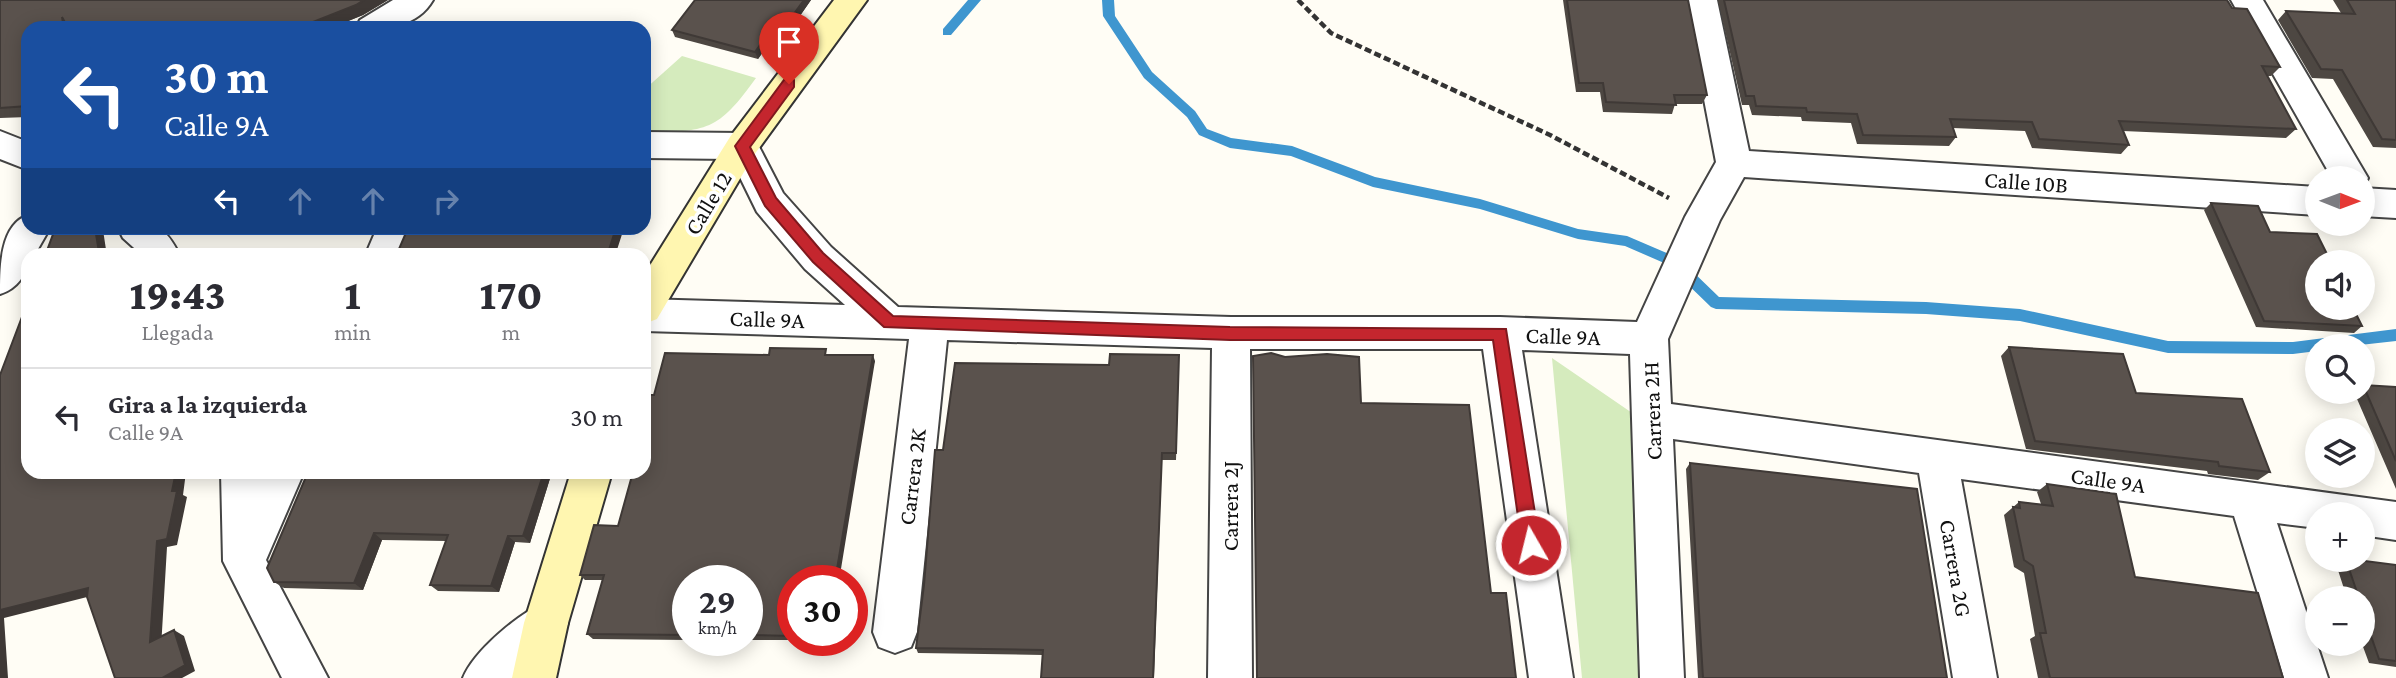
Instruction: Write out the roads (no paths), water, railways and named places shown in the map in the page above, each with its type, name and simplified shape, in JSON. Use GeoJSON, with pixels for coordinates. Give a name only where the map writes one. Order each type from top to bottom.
{"type":"FeatureCollection","features":[{"type":"Feature","properties":{"kind":"main road","name":"Calle 12"},"geometry":{"type":"LineString","coordinates":[[651,297],[743,146],[851,0]]}},
{"type":"Feature","properties":{"kind":"main road"},"geometry":{"type":"LineString","coordinates":[[534,678],[546,623],[590,479]]}},
{"type":"Feature","properties":{"kind":"street"},"geometry":{"type":"LineString","coordinates":[[383,21],[417,0]]}},
{"type":"Feature","properties":{"kind":"street"},"geometry":{"type":"LineString","coordinates":[[1700,0],[1734,163]]}},
{"type":"Feature","properties":{"kind":"street"},"geometry":{"type":"LineString","coordinates":[[2247,0],[2348,166]]}},
{"type":"Feature","properties":{"kind":"street"},"geometry":{"type":"LineString","coordinates":[[0,144],[21,154]]}},
{"type":"Feature","properties":{"kind":"street"},"geometry":{"type":"LineString","coordinates":[[651,145],[743,146],[770,202],[818,258],[889,322]]}},
{"type":"Feature","properties":{"kind":"street","name":"Calle 10B"},"geometry":{"type":"LineString","coordinates":[[1734,163],[2305,200]]}},
{"type":"Feature","properties":{"kind":"street","name":"Carrera 2H"},"geometry":{"type":"LineString","coordinates":[[1662,678],[1649,339],[1703,217],[1734,163]]}},
{"type":"Feature","properties":{"kind":"street"},"geometry":{"type":"LineString","coordinates":[[0,279],[28,235]]}},
{"type":"Feature","properties":{"kind":"street"},"geometry":{"type":"LineString","coordinates":[[145,235],[158,248]]}},
{"type":"Feature","properties":{"kind":"street","name":"Calle 9A"},"geometry":{"type":"LineString","coordinates":[[651,315],[1230,333],[1500,333],[1649,339]]}},
{"type":"Feature","properties":{"kind":"street","name":"Carrera 2K"},"geometry":{"type":"LineString","coordinates":[[895,632],[930,323]]}},
{"type":"Feature","properties":{"kind":"street","name":"Carrera 2J"},"geometry":{"type":"LineString","coordinates":[[1230,333],[1230,678]]}},
{"type":"Feature","properties":{"kind":"street"},"geometry":{"type":"LineString","coordinates":[[1500,333],[1551,678]]}},
{"type":"Feature","properties":{"kind":"street","name":"Calle 9A"},"geometry":{"type":"LineString","coordinates":[[1653,419],[2305,507]]}},
{"type":"Feature","properties":{"kind":"street","name":"Carrera 2G"},"geometry":{"type":"LineString","coordinates":[[1937,457],[1975,678]]}},
{"type":"Feature","properties":{"kind":"street"},"geometry":{"type":"LineString","coordinates":[[242,479],[244,561],[306,678]]}},
{"type":"Feature","properties":{"kind":"street"},"geometry":{"type":"LineString","coordinates":[[244,561],[281,479]]}},
{"type":"Feature","properties":{"kind":"street"},"geometry":{"type":"LineString","coordinates":[[2249,499],[2306,678]]}},
{"type":"Feature","properties":{"kind":"street"},"geometry":{"type":"LineString","coordinates":[[2375,518],[2396,521]]}},
{"type":"Feature","properties":{"kind":"street"},"geometry":{"type":"LineString","coordinates":[[485,678],[546,623]]}},
{"type":"Feature","properties":{"kind":"waterway"},"geometry":{"type":"LineString","coordinates":[[947,32],[975,0]]}},
{"type":"Feature","properties":{"kind":"waterway"},"geometry":{"type":"LineString","coordinates":[[1108,0],[1109,16],[1148,75],[1191,114],[1203,132],[1230,143],[1292,151],[1373,182],[1480,204],[1578,234],[1627,241],[1671,261]]}},
{"type":"Feature","properties":{"kind":"waterway"},"geometry":{"type":"LineString","coordinates":[[1685,273],[1716,303],[1926,308],[2020,315],[2168,347],[2293,348],[2396,335]]}}]}
